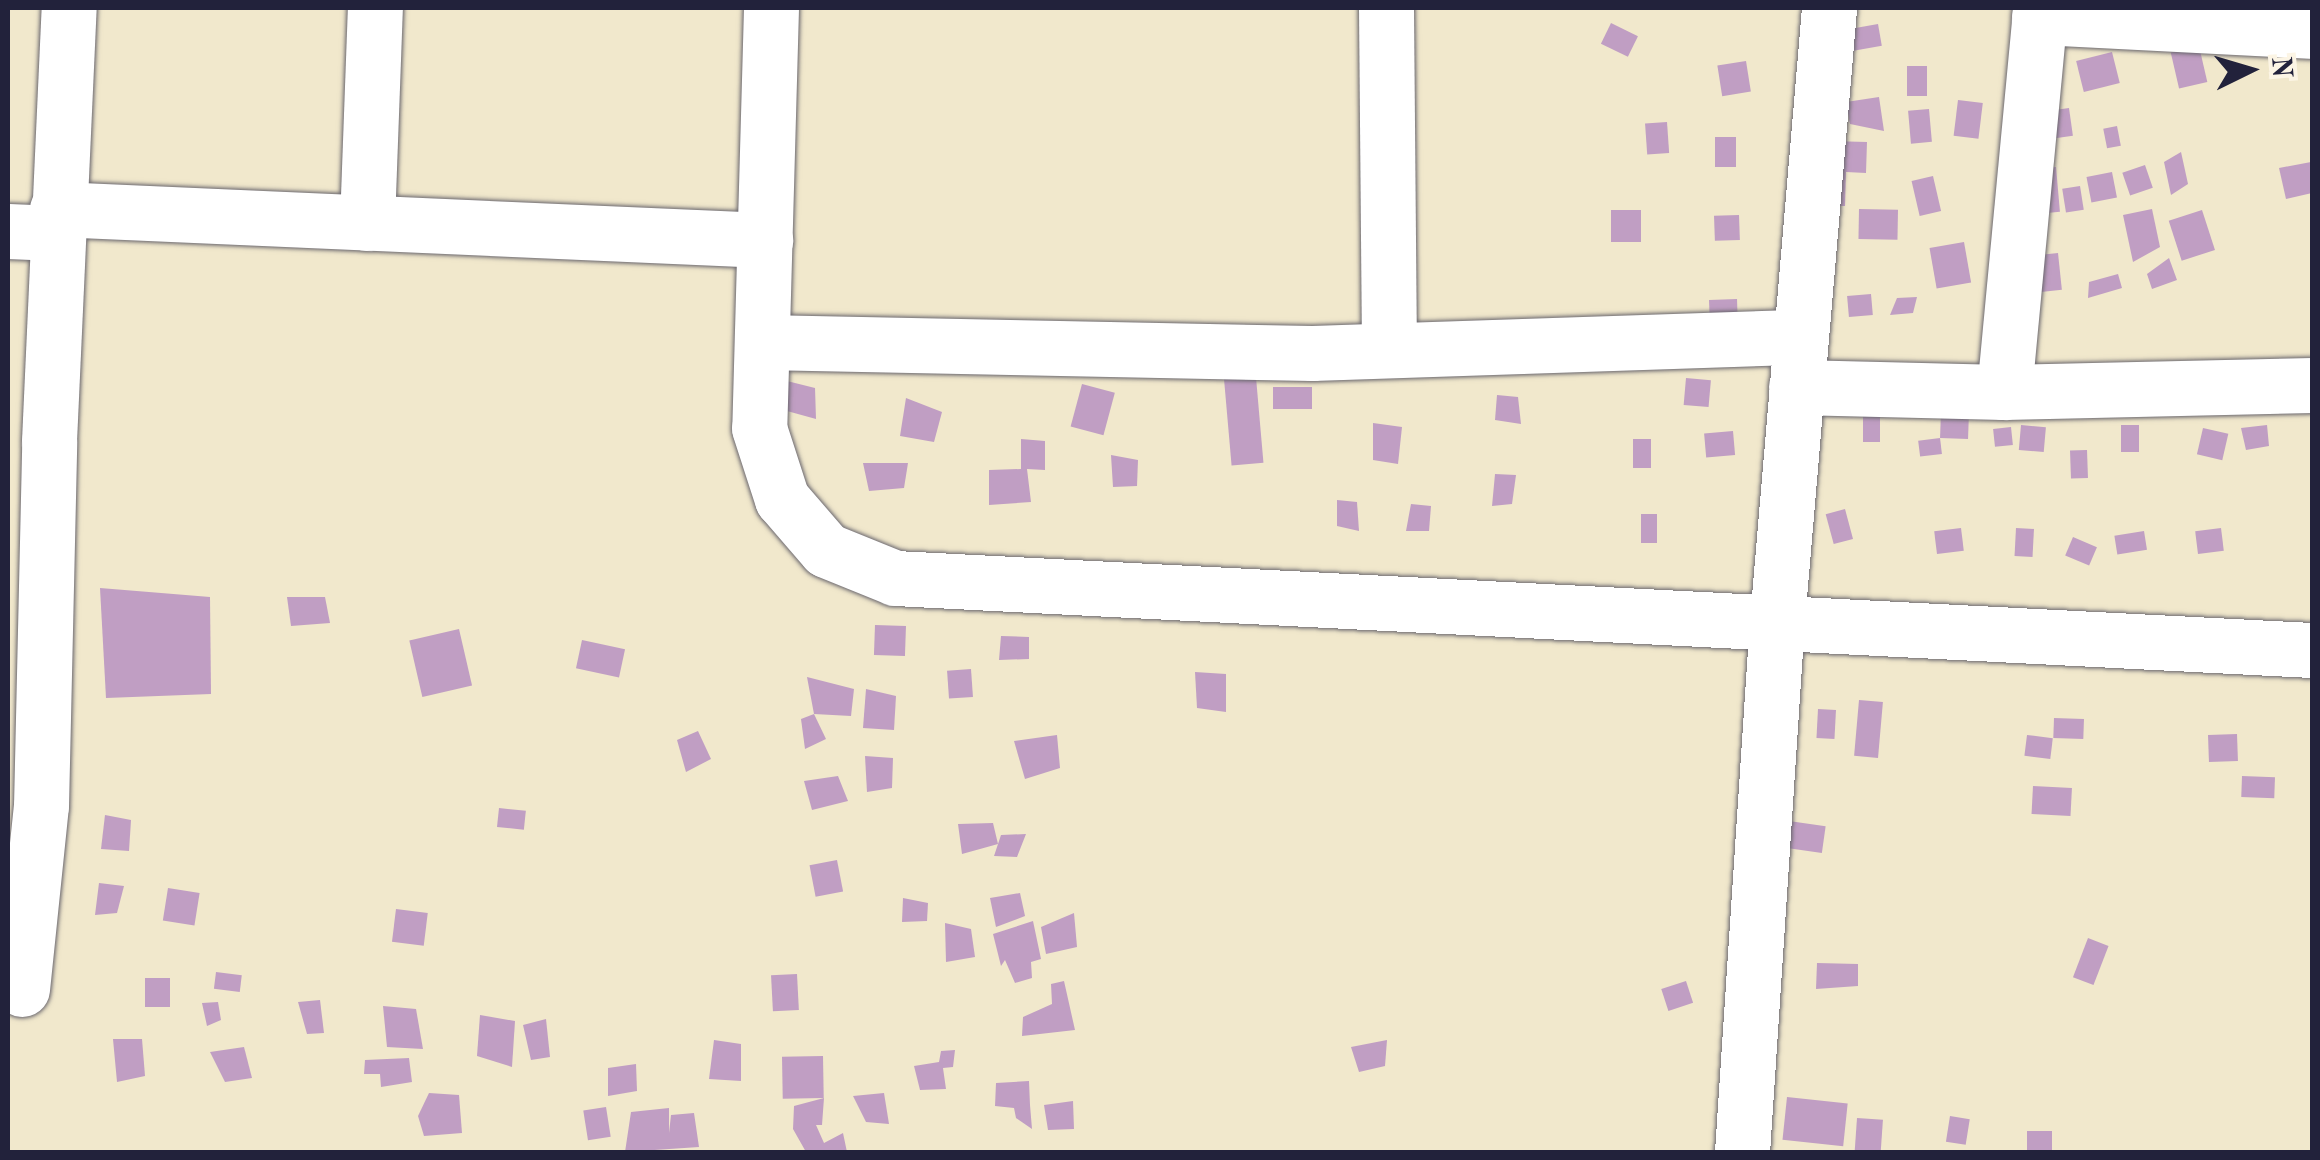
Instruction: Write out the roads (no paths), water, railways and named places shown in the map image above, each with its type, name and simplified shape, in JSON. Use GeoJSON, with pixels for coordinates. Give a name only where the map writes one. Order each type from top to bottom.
{"type":"FeatureCollection","features":[{"type":"Feature","properties":{"kind":"street"},"geometry":{"type":"LineString","coordinates":[[22,989],[41,806],[40,224],[69,8]]}},
{"type":"Feature","properties":{"kind":"street"},"geometry":{"type":"LineString","coordinates":[[367,223],[375,8]]}},
{"type":"Feature","properties":{"kind":"street"},"geometry":{"type":"LineString","coordinates":[[771,8],[760,428],[782,499],[826,550],[895,578],[2312,650]]}},
{"type":"Feature","properties":{"kind":"street"},"geometry":{"type":"LineString","coordinates":[[1386,8],[1388,350]]}},
{"type":"Feature","properties":{"kind":"street"},"geometry":{"type":"LineString","coordinates":[[1742,1152],[1777,620],[1829,8]]}},
{"type":"Feature","properties":{"kind":"street"},"geometry":{"type":"LineString","coordinates":[[2004,392],[2039,12],[2312,31]]}},
{"type":"Feature","properties":{"kind":"street"},"geometry":{"type":"LineString","coordinates":[[40,224],[367,223],[764,240]]}},
{"type":"Feature","properties":{"kind":"street"},"geometry":{"type":"LineString","coordinates":[[762,342],[1388,350],[1799,362],[2004,392],[2312,385]]}}]}
